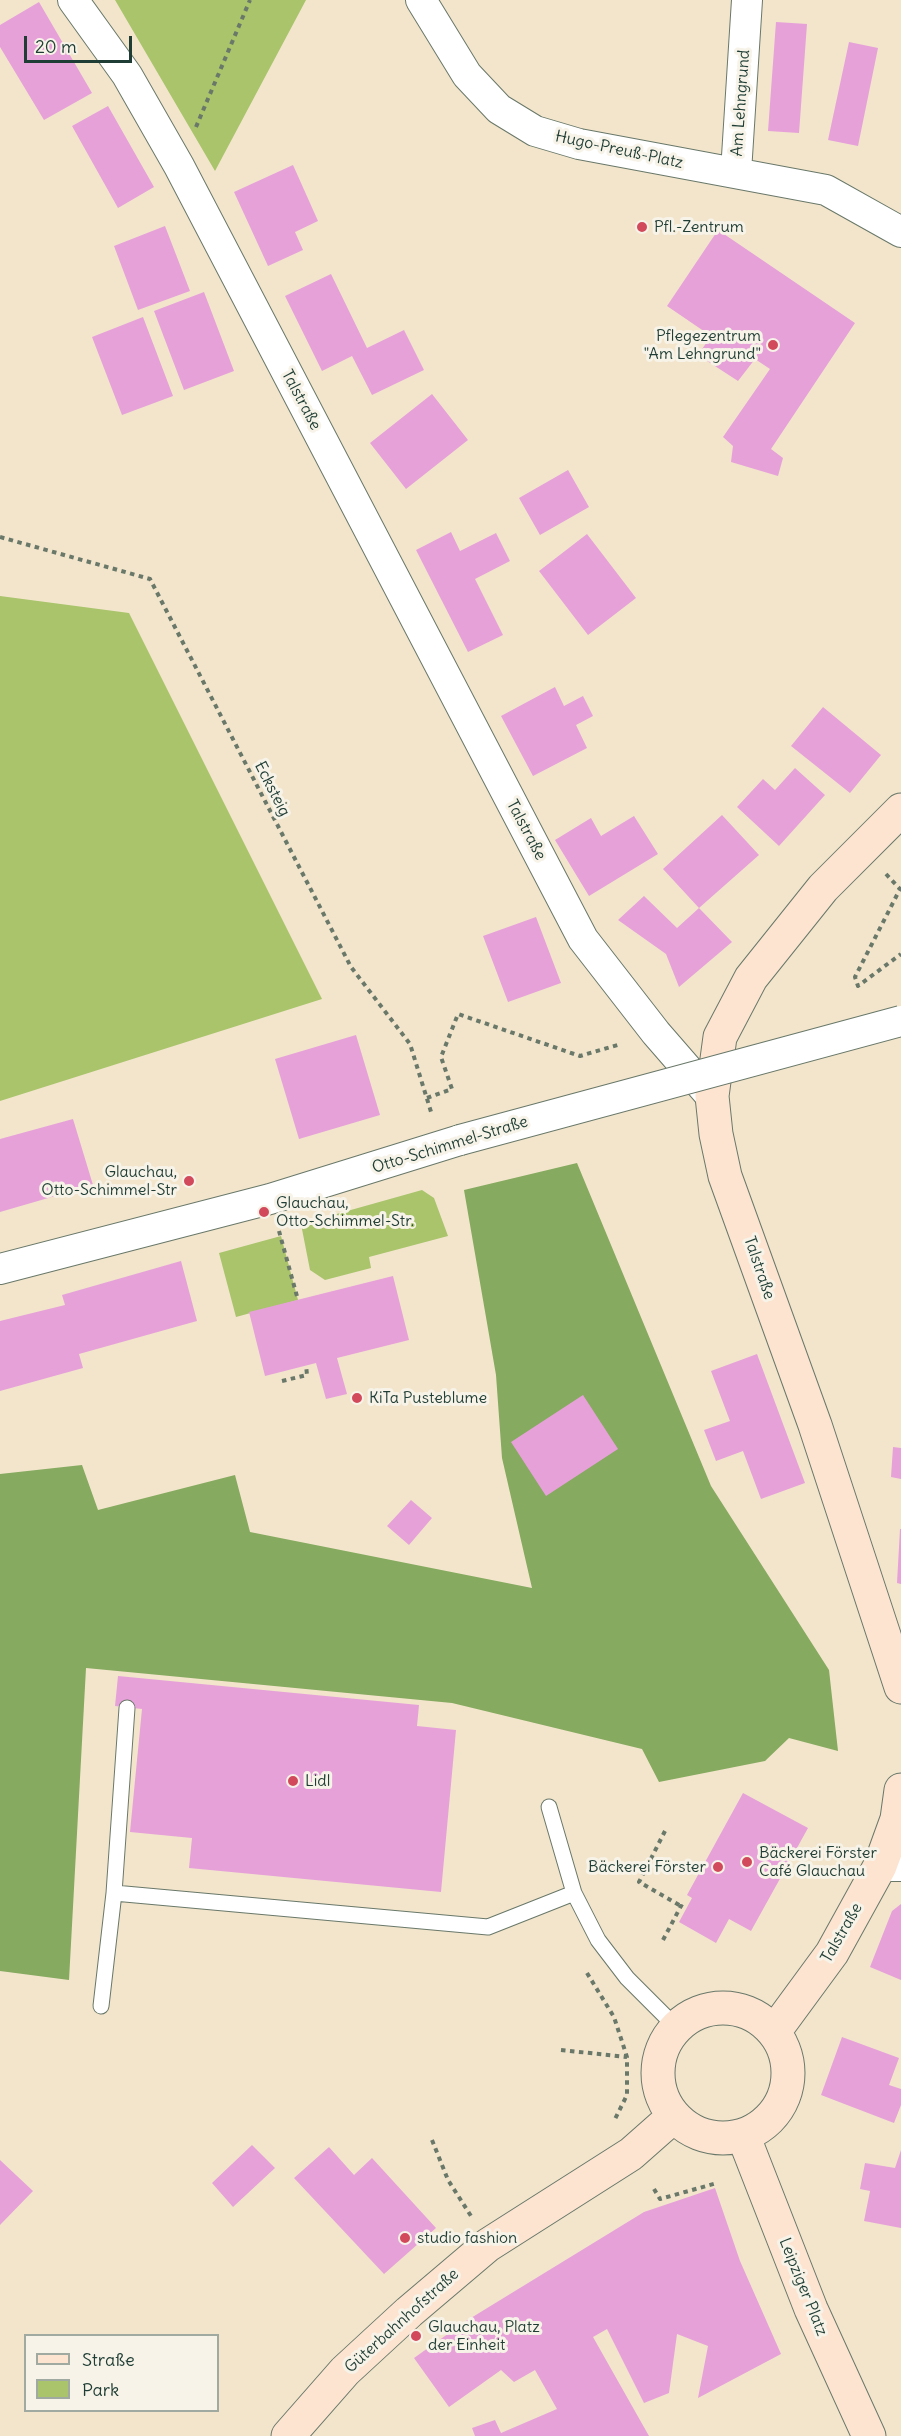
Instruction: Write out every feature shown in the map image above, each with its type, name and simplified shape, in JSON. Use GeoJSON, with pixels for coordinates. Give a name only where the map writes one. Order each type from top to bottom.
{"type":"FeatureCollection","features":[{"type":"Feature","properties":{"kind":"street","name":"Talstraße"},"geometry":{"type":"LineString","coordinates":[[73,0],[127,75],[179,166],[583,939],[656,1033],[712,1096],[716,1134],[726,1176],[815,1425],[901,1687]]}},
{"type":"Feature","properties":{"kind":"street","name":"Hugo-Preuß-Platz"},"geometry":{"type":"LineString","coordinates":[[421,0],[467,75],[499,109],[535,131],[579,144],[736,172]]}},
{"type":"Feature","properties":{"kind":"street","name":"Am Lehngrund"},"geometry":{"type":"LineString","coordinates":[[747,0],[736,172],[826,190],[901,232]]}},
{"type":"Feature","properties":{"kind":"street"},"geometry":{"type":"LineString","coordinates":[[712,1096],[720,1037],[751,978],[823,888],[901,810]]}},
{"type":"Feature","properties":{"kind":"street","name":"Otto-Schimmel-Straße"},"geometry":{"type":"LineString","coordinates":[[0,1269],[270,1199],[451,1144],[901,1021]]}},
{"type":"Feature","properties":{"kind":"street","name":"Talstraße"},"geometry":{"type":"LineString","coordinates":[[774,2032],[832,1953],[890,1866],[900,1808]]}},
{"type":"Feature","properties":{"kind":"street"},"geometry":{"type":"LineString","coordinates":[[715,2008],[737,2009],[758,2017],[774,2032],[784,2050],[788,2071],[786,2091],[777,2110],[762,2126],[743,2135],[725,2138],[706,2136],[689,2129],[674,2116],[663,2100],[657,2081],[658,2061],[664,2043],[676,2027],[694,2014],[715,2008]]}},
{"type":"Feature","properties":{"kind":"street","name":"Güterbahnhofstraße"},"geometry":{"type":"LineString","coordinates":[[288,2436],[345,2371],[409,2312],[488,2245],[630,2154],[674,2116]]}},
{"type":"Feature","properties":{"kind":"street","name":"Leipziger Platz"},"geometry":{"type":"LineString","coordinates":[[743,2135],[811,2309],[869,2436]]}},
{"type":"Feature","properties":{"kind":"lane"},"geometry":{"type":"LineString","coordinates":[[101,2006],[114,1893],[127,1708]]}},
{"type":"Feature","properties":{"kind":"lane"},"geometry":{"type":"LineString","coordinates":[[549,1807],[574,1893],[598,1940],[627,1978],[676,2027]]}},
{"type":"Feature","properties":{"kind":"lane"},"geometry":{"type":"LineString","coordinates":[[114,1893],[488,1927],[574,1893]]}},
{"type":"Feature","properties":{"kind":"path"},"geometry":{"type":"LineString","coordinates":[[179,166],[250,0]]}},
{"type":"Feature","properties":{"kind":"path","name":"Ecksteig"},"geometry":{"type":"LineString","coordinates":[[0,537],[150,579],[351,967],[410,1044],[427,1098],[451,1144]]}},
{"type":"Feature","properties":{"kind":"path"},"geometry":{"type":"LineString","coordinates":[[881,868],[900,889],[855,977],[858,986],[901,954]]}},
{"type":"Feature","properties":{"kind":"path"},"geometry":{"type":"LineString","coordinates":[[427,1098],[452,1089],[441,1057],[458,1014],[580,1056],[656,1033]]}},
{"type":"Feature","properties":{"kind":"path"},"geometry":{"type":"LineString","coordinates":[[270,1199],[298,1300]]}},
{"type":"Feature","properties":{"kind":"path"},"geometry":{"type":"LineString","coordinates":[[282,1381],[307,1375],[306,1365]]}},
{"type":"Feature","properties":{"kind":"path"},"geometry":{"type":"LineString","coordinates":[[665,1831],[639,1882],[686,1909]]}},
{"type":"Feature","properties":{"kind":"path"},"geometry":{"type":"LineString","coordinates":[[663,1940],[681,1906]]}},
{"type":"Feature","properties":{"kind":"path"},"geometry":{"type":"LineString","coordinates":[[583,1967],[614,2017],[627,2057],[627,2095],[611,2127]]}},
{"type":"Feature","properties":{"kind":"path"},"geometry":{"type":"LineString","coordinates":[[561,2050],[627,2057]]}},
{"type":"Feature","properties":{"kind":"path"},"geometry":{"type":"LineString","coordinates":[[432,2140],[448,2180],[488,2245]]}},
{"type":"Feature","properties":{"kind":"path"},"geometry":{"type":"LineString","coordinates":[[654,2189],[660,2199],[717,2183]]}},
{"type":"Feature","properties":{"kind":"green space"},"geometry":{"type":"Polygon","coordinates":[[[115,0],[306,0],[215,171],[115,0]]]}},
{"type":"Feature","properties":{"kind":"green space"},"geometry":{"type":"Polygon","coordinates":[[[0,596],[129,613],[322,999],[0,1101],[0,596]]]}},
{"type":"Feature","properties":{"kind":"green space"},"geometry":{"type":"Polygon","coordinates":[[[577,1163],[711,1486],[829,1670],[838,1751],[789,1738],[765,1761],[659,1782],[642,1749],[452,1703],[86,1668],[69,1980],[0,1971],[0,1474],[82,1465],[98,1510],[235,1475],[250,1532],[532,1588],[502,1458],[496,1375],[464,1190],[577,1163]]]}},
{"type":"Feature","properties":{"kind":"green space"},"geometry":{"type":"Polygon","coordinates":[[[422,1190],[434,1198],[448,1236],[369,1257],[371,1268],[325,1280],[310,1270],[301,1224],[422,1190]]]}},
{"type":"Feature","properties":{"kind":"green space"},"geometry":{"type":"Polygon","coordinates":[[[281,1236],[298,1300],[236,1317],[219,1253],[281,1236]]]}},
{"type":"Feature","properties":{"kind":"building"},"geometry":{"type":"Polygon","coordinates":[[[39,2],[92,93],[44,120],[0,47],[0,25],[39,2]]]}},
{"type":"Feature","properties":{"kind":"building"},"geometry":{"type":"Polygon","coordinates":[[[776,22],[807,24],[799,133],[768,131],[776,22]]]}},
{"type":"Feature","properties":{"kind":"building"},"geometry":{"type":"Polygon","coordinates":[[[849,42],[878,48],[858,146],[828,140],[849,42]]]}},
{"type":"Feature","properties":{"kind":"building"},"geometry":{"type":"Polygon","coordinates":[[[108,106],[154,187],[118,208],[72,126],[108,106]]]}},
{"type":"Feature","properties":{"kind":"building"},"geometry":{"type":"Polygon","coordinates":[[[293,165],[318,221],[295,232],[303,250],[268,266],[234,192],[293,165]]]}},
{"type":"Feature","properties":{"kind":"building"},"geometry":{"type":"Polygon","coordinates":[[[165,226],[190,291],[138,310],[114,246],[165,226]]]}},
{"type":"Feature","properties":{"kind":"building","name":"Pflegezentrum \"Am Lehngrund\""},"geometry":{"type":"Polygon","coordinates":[[[718,230],[855,323],[771,449],[783,458],[778,476],[731,462],[733,446],[723,437],[770,369],[755,359],[738,381],[698,355],[711,336],[667,306],[718,230]]]}},
{"type":"Feature","properties":{"kind":"building"},"geometry":{"type":"Polygon","coordinates":[[[331,274],[367,348],[404,330],[424,370],[372,395],[352,356],[322,371],[285,296],[331,274]]]}},
{"type":"Feature","properties":{"kind":"building"},"geometry":{"type":"Polygon","coordinates":[[[204,292],[234,371],[184,390],[154,311],[204,292]]]}},
{"type":"Feature","properties":{"kind":"building"},"geometry":{"type":"Polygon","coordinates":[[[143,317],[173,396],[122,415],[92,337],[143,317]]]}},
{"type":"Feature","properties":{"kind":"building"},"geometry":{"type":"Polygon","coordinates":[[[432,394],[468,440],[406,489],[370,443],[432,394]]]}},
{"type":"Feature","properties":{"kind":"building"},"geometry":{"type":"Polygon","coordinates":[[[568,470],[589,507],[540,535],[519,498],[568,470]]]}},
{"type":"Feature","properties":{"kind":"building"},"geometry":{"type":"Polygon","coordinates":[[[451,532],[460,551],[496,533],[510,561],[475,579],[503,635],[468,652],[416,550],[451,532]]]}},
{"type":"Feature","properties":{"kind":"building"},"geometry":{"type":"Polygon","coordinates":[[[587,534],[636,598],[588,635],[539,571],[587,534]]]}},
{"type":"Feature","properties":{"kind":"building"},"geometry":{"type":"Polygon","coordinates":[[[555,687],[564,706],[583,696],[593,716],[576,725],[587,748],[533,776],[501,716],[555,687]]]}},
{"type":"Feature","properties":{"kind":"building"},"geometry":{"type":"Polygon","coordinates":[[[823,707],[881,755],[850,793],[791,746],[823,707]]]}},
{"type":"Feature","properties":{"kind":"building"},"geometry":{"type":"Polygon","coordinates":[[[795,768],[825,795],[779,846],[737,807],[763,779],[775,790],[795,768]]]}},
{"type":"Feature","properties":{"kind":"building"},"geometry":{"type":"Polygon","coordinates":[[[722,815],[759,855],[699,908],[663,869],[722,815]]]}},
{"type":"Feature","properties":{"kind":"building"},"geometry":{"type":"Polygon","coordinates":[[[634,816],[658,854],[589,896],[555,840],[591,818],[601,836],[634,816]]]}},
{"type":"Feature","properties":{"kind":"building"},"geometry":{"type":"Polygon","coordinates":[[[644,896],[677,928],[699,908],[732,942],[679,987],[666,954],[618,920],[644,896]]]}},
{"type":"Feature","properties":{"kind":"building"},"geometry":{"type":"Polygon","coordinates":[[[536,917],[561,983],[508,1002],[483,936],[536,917]]]}},
{"type":"Feature","properties":{"kind":"building"},"geometry":{"type":"Polygon","coordinates":[[[356,1035],[380,1115],[299,1139],[275,1059],[356,1035]]]}},
{"type":"Feature","properties":{"kind":"building"},"geometry":{"type":"Polygon","coordinates":[[[73,1119],[93,1185],[0,1212],[0,1139],[73,1119]]]}},
{"type":"Feature","properties":{"kind":"building"},"geometry":{"type":"Polygon","coordinates":[[[181,1261],[197,1321],[79,1354],[83,1368],[0,1391],[0,1321],[65,1305],[62,1295],[181,1261]]]}},
{"type":"Feature","properties":{"kind":"building"},"geometry":{"type":"Polygon","coordinates":[[[393,1276],[409,1340],[337,1358],[347,1394],[326,1399],[316,1363],[265,1376],[249,1312],[393,1276]]]}},
{"type":"Feature","properties":{"kind":"building"},"geometry":{"type":"Polygon","coordinates":[[[757,1354],[805,1483],[761,1499],[743,1451],[716,1461],[704,1430],[730,1421],[711,1371],[757,1354]]]}},
{"type":"Feature","properties":{"kind":"building"},"geometry":{"type":"Polygon","coordinates":[[[583,1395],[618,1449],[546,1496],[511,1442],[583,1395]]]}},
{"type":"Feature","properties":{"kind":"building"},"geometry":{"type":"Polygon","coordinates":[[[893,1447],[901,1448],[901,1479],[891,1477],[893,1447]]]}},
{"type":"Feature","properties":{"kind":"building"},"geometry":{"type":"Polygon","coordinates":[[[411,1500],[432,1518],[409,1545],[387,1526],[411,1500]]]}},
{"type":"Feature","properties":{"kind":"building"},"geometry":{"type":"Polygon","coordinates":[[[901,1529],[901,1584],[897,1583],[901,1529]]]}},
{"type":"Feature","properties":{"kind":"building","name":"Lidl"},"geometry":{"type":"Polygon","coordinates":[[[118,1676],[419,1705],[417,1726],[456,1730],[441,1892],[189,1868],[192,1838],[130,1832],[142,1709],[115,1706],[118,1676]]]}},
{"type":"Feature","properties":{"kind":"building","name":"Bäckerei Förster Café Glauchau"},"geometry":{"type":"Polygon","coordinates":[[[743,1793],[808,1828],[751,1931],[729,1919],[716,1943],[679,1922],[692,1898],[687,1895],[743,1793]]]}},
{"type":"Feature","properties":{"kind":"building"},"geometry":{"type":"Polygon","coordinates":[[[901,1904],[901,1980],[870,1967],[892,1911],[901,1904]]]}},
{"type":"Feature","properties":{"kind":"building"},"geometry":{"type":"Polygon","coordinates":[[[842,2037],[899,2058],[889,2085],[901,2089],[901,2105],[894,2123],[821,2095],[842,2037]]]}},
{"type":"Feature","properties":{"kind":"building"},"geometry":{"type":"Polygon","coordinates":[[[252,2145],[275,2168],[233,2207],[212,2183],[252,2145]]]}},
{"type":"Feature","properties":{"kind":"building"},"geometry":{"type":"Polygon","coordinates":[[[329,2147],[354,2175],[372,2158],[436,2228],[384,2274],[294,2178],[329,2147]]]}},
{"type":"Feature","properties":{"kind":"building"},"geometry":{"type":"Polygon","coordinates":[[[901,2150],[901,2228],[864,2221],[870,2191],[860,2189],[865,2163],[895,2168],[901,2150]]]}},
{"type":"Feature","properties":{"kind":"building"},"geometry":{"type":"Polygon","coordinates":[[[0,2160],[33,2191],[0,2225],[0,2160]]]}},
{"type":"Feature","properties":{"kind":"building"},"geometry":{"type":"Polygon","coordinates":[[[715,2188],[740,2261],[781,2354],[698,2398],[708,2346],[677,2334],[669,2393],[644,2403],[607,2329],[593,2337],[649,2436],[475,2436],[472,2428],[495,2420],[501,2433],[557,2409],[535,2370],[514,2382],[501,2370],[449,2407],[414,2358],[466,2321],[644,2212],[715,2188]]]}},
{"type":"Feature","properties":{"kind":"place","name":"Pfl.-Zentrum"},"geometry":{"type":"Point","coordinates":[642,227]}},
{"type":"Feature","properties":{"kind":"place","name":"Pflegezentrum \"Am Lehngrund\""},"geometry":{"type":"Point","coordinates":[773,345]}},
{"type":"Feature","properties":{"kind":"place","name":"Glauchau, Otto-Schimmel-Str"},"geometry":{"type":"Point","coordinates":[189,1181]}},
{"type":"Feature","properties":{"kind":"place","name":"Glauchau, Otto-Schimmel-Str."},"geometry":{"type":"Point","coordinates":[264,1212]}},
{"type":"Feature","properties":{"kind":"place","name":"KiTa Pusteblume"},"geometry":{"type":"Point","coordinates":[357,1398]}},
{"type":"Feature","properties":{"kind":"place","name":"Lidl"},"geometry":{"type":"Point","coordinates":[293,1781]}},
{"type":"Feature","properties":{"kind":"place","name":"Bäckerei Förster Café Glauchau"},"geometry":{"type":"Point","coordinates":[747,1862]}},
{"type":"Feature","properties":{"kind":"place","name":"Bäckerei Förster"},"geometry":{"type":"Point","coordinates":[718,1867]}},
{"type":"Feature","properties":{"kind":"place","name":"studio fashion"},"geometry":{"type":"Point","coordinates":[405,2238]}},
{"type":"Feature","properties":{"kind":"place","name":"Glauchau, Platz der Einheit"},"geometry":{"type":"Point","coordinates":[416,2336]}}]}
